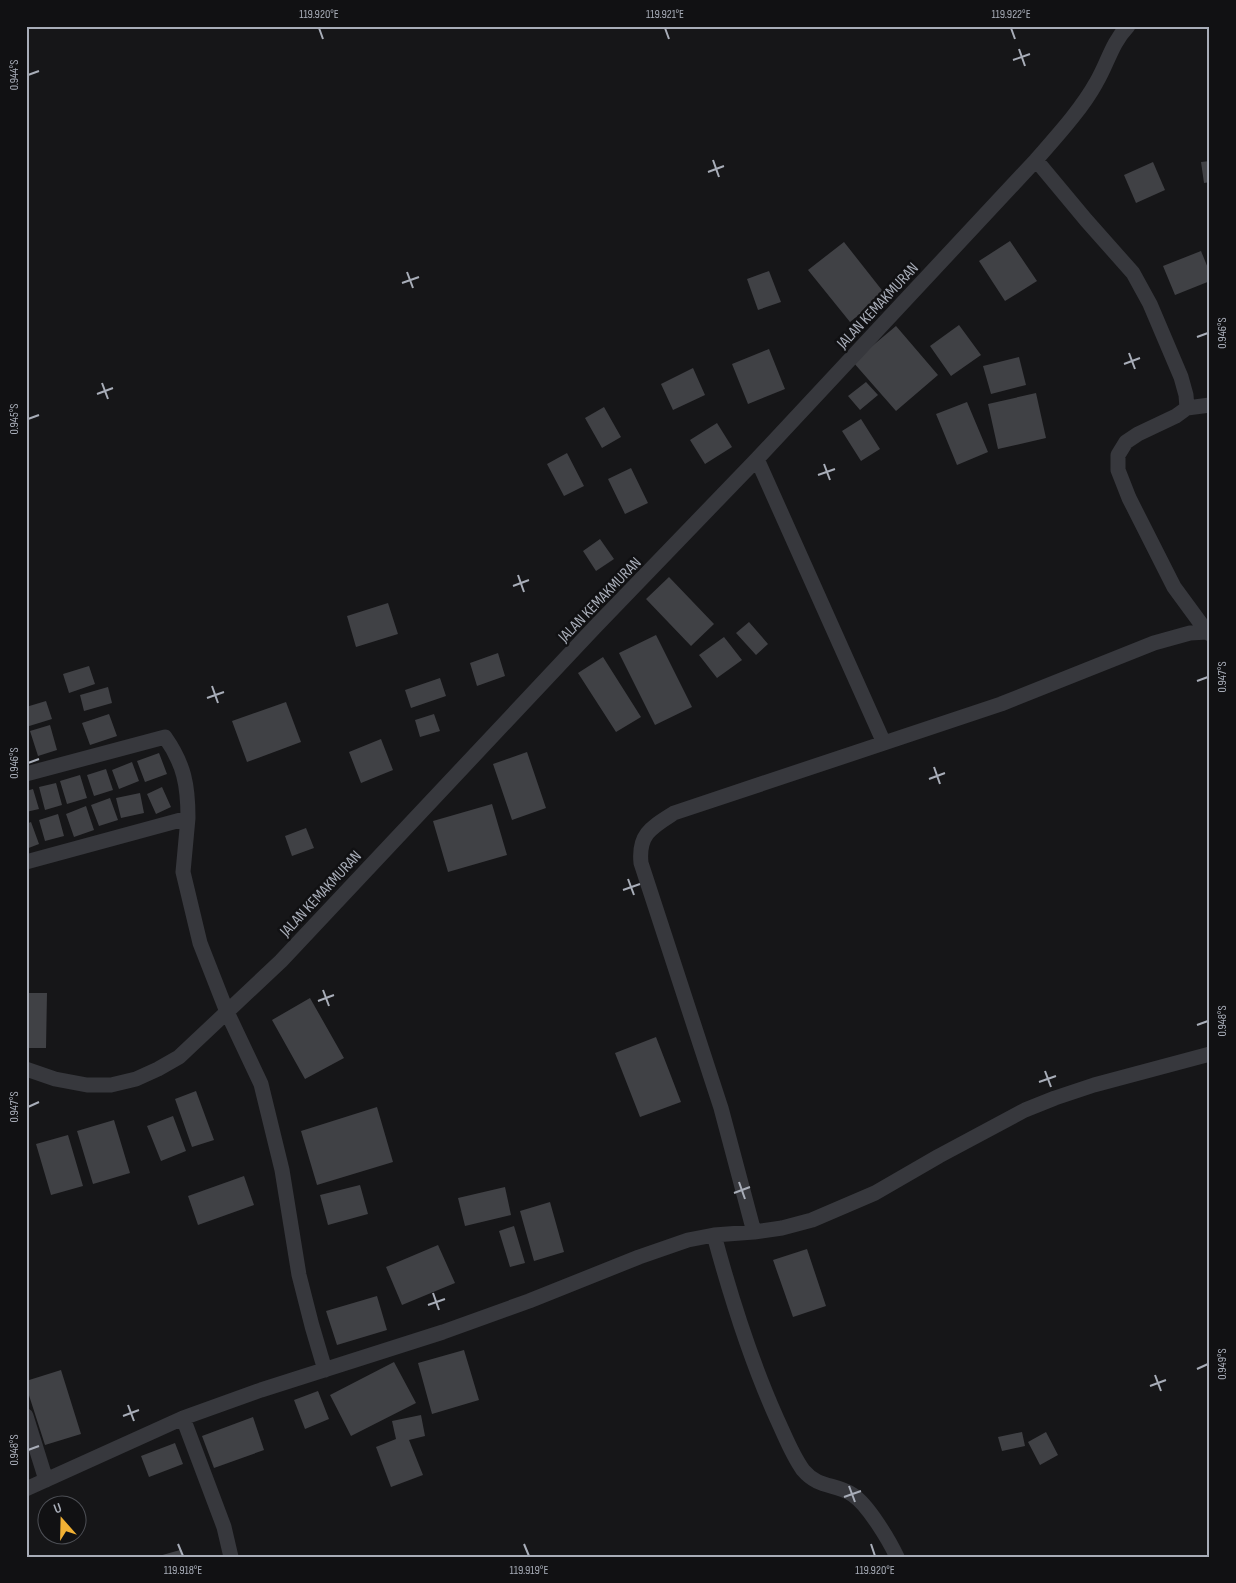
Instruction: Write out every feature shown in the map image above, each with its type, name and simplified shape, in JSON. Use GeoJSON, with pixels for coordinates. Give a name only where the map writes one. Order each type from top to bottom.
{"type":"FeatureCollection","features":[{"type":"Feature","properties":{"kind":"street","name":"JALAN KEMAKMURAN"},"geometry":{"type":"LineString","coordinates":[[26,1069],[55,1079],[86,1085],[111,1085],[136,1079],[179,1057],[227,1012],[280,961],[594,628],[757,459],[1036,160],[1065,126],[1096,84],[1118,38],[1128,26]]}},
{"type":"Feature","properties":{"kind":"street"},"geometry":{"type":"LineString","coordinates":[[1036,160],[1133,273],[1150,304],[1180,377],[1186,396],[1187,408]]}},
{"type":"Feature","properties":{"kind":"street"},"geometry":{"type":"LineString","coordinates":[[1208,633],[1174,588],[1129,498],[1118,470],[1118,455],[1126,442],[1138,434],[1176,416],[1187,408],[1210,405]]}},
{"type":"Feature","properties":{"kind":"street"},"geometry":{"type":"LineString","coordinates":[[757,459],[884,743]]}},
{"type":"Feature","properties":{"kind":"street"},"geometry":{"type":"LineString","coordinates":[[754,1232],[720,1108],[646,882],[639,849],[644,837],[655,825],[674,813],[1001,704],[1154,643],[1190,633],[1208,633]]}},
{"type":"Feature","properties":{"kind":"street"},"geometry":{"type":"LineString","coordinates":[[26,774],[165,737],[176,752],[188,792],[188,818],[183,872],[200,943],[227,1012],[261,1084],[282,1170],[299,1275],[325,1370]]}},
{"type":"Feature","properties":{"kind":"street"},"geometry":{"type":"LineString","coordinates":[[26,862],[188,818]]}},
{"type":"Feature","properties":{"kind":"street"},"geometry":{"type":"LineString","coordinates":[[26,1489],[183,1418],[261,1390],[443,1332],[688,1240],[714,1235],[782,1228],[812,1220],[846,1207],[900,1180],[938,1156],[1025,1110],[1055,1098],[1210,1054]]}},
{"type":"Feature","properties":{"kind":"street"},"geometry":{"type":"LineString","coordinates":[[714,1235],[736,1314],[760,1381],[798,1464],[809,1477],[823,1485],[853,1494],[863,1504],[891,1544],[897,1557]]}},
{"type":"Feature","properties":{"kind":"street"},"geometry":{"type":"LineString","coordinates":[[26,1416],[46,1480]]}},
{"type":"Feature","properties":{"kind":"street"},"geometry":{"type":"LineString","coordinates":[[183,1418],[224,1527],[230,1557]]}},
{"type":"Feature","properties":{"kind":"building"},"geometry":{"type":"Polygon","coordinates":[[[1210,161],[1210,182],[1204,183],[1201,162],[1210,161]]]}},
{"type":"Feature","properties":{"kind":"building"},"geometry":{"type":"Polygon","coordinates":[[[1153,162],[1165,190],[1136,203],[1124,175],[1153,162]]]}},
{"type":"Feature","properties":{"kind":"building"},"geometry":{"type":"Polygon","coordinates":[[[1010,241],[1037,281],[1005,301],[979,261],[1010,241]]]}},
{"type":"Feature","properties":{"kind":"building"},"geometry":{"type":"Polygon","coordinates":[[[844,242],[885,294],[850,322],[808,270],[844,242]]]}},
{"type":"Feature","properties":{"kind":"building"},"geometry":{"type":"Polygon","coordinates":[[[1201,251],[1210,273],[1210,281],[1175,295],[1163,266],[1201,251]]]}},
{"type":"Feature","properties":{"kind":"building"},"geometry":{"type":"Polygon","coordinates":[[[769,271],[781,302],[758,310],[747,279],[769,271]]]}},
{"type":"Feature","properties":{"kind":"building"},"geometry":{"type":"Polygon","coordinates":[[[959,325],[981,355],[951,376],[930,346],[959,325]]]}},
{"type":"Feature","properties":{"kind":"building"},"geometry":{"type":"Polygon","coordinates":[[[896,326],[938,375],[896,411],[853,362],[896,326]]]}},
{"type":"Feature","properties":{"kind":"building"},"geometry":{"type":"Polygon","coordinates":[[[769,349],[785,389],[748,404],[732,364],[769,349]]]}},
{"type":"Feature","properties":{"kind":"building"},"geometry":{"type":"Polygon","coordinates":[[[1019,357],[1026,385],[991,394],[983,366],[1019,357]]]}},
{"type":"Feature","properties":{"kind":"building"},"geometry":{"type":"Polygon","coordinates":[[[693,368],[705,395],[673,410],[661,384],[693,368]]]}},
{"type":"Feature","properties":{"kind":"building"},"geometry":{"type":"Polygon","coordinates":[[[866,382],[878,395],[860,410],[848,396],[866,382]]]}},
{"type":"Feature","properties":{"kind":"building"},"geometry":{"type":"Polygon","coordinates":[[[1036,393],[1046,438],[998,449],[988,404],[1036,393]]]}},
{"type":"Feature","properties":{"kind":"building"},"geometry":{"type":"Polygon","coordinates":[[[967,402],[988,452],[957,465],[936,414],[967,402]]]}},
{"type":"Feature","properties":{"kind":"building"},"geometry":{"type":"Polygon","coordinates":[[[604,407],[621,437],[602,448],[585,418],[604,407]]]}},
{"type":"Feature","properties":{"kind":"building"},"geometry":{"type":"Polygon","coordinates":[[[861,419],[880,449],[861,461],[842,431],[861,419]]]}},
{"type":"Feature","properties":{"kind":"building"},"geometry":{"type":"Polygon","coordinates":[[[717,423],[732,447],[705,464],[690,440],[717,423]]]}},
{"type":"Feature","properties":{"kind":"building"},"geometry":{"type":"Polygon","coordinates":[[[567,453],[584,486],[564,496],[547,464],[567,453]]]}},
{"type":"Feature","properties":{"kind":"building"},"geometry":{"type":"Polygon","coordinates":[[[631,468],[648,503],[625,514],[608,479],[631,468]]]}},
{"type":"Feature","properties":{"kind":"building"},"geometry":{"type":"Polygon","coordinates":[[[600,539],[614,559],[596,571],[583,551],[600,539]]]}},
{"type":"Feature","properties":{"kind":"building"},"geometry":{"type":"Polygon","coordinates":[[[669,577],[714,624],[691,646],[646,599],[669,577]]]}},
{"type":"Feature","properties":{"kind":"building"},"geometry":{"type":"Polygon","coordinates":[[[388,603],[398,634],[356,647],[347,616],[388,603]]]}},
{"type":"Feature","properties":{"kind":"building"},"geometry":{"type":"Polygon","coordinates":[[[749,622],[768,644],[756,655],[736,633],[749,622]]]}},
{"type":"Feature","properties":{"kind":"building"},"geometry":{"type":"Polygon","coordinates":[[[656,635],[692,707],[655,725],[619,653],[656,635]]]}},
{"type":"Feature","properties":{"kind":"building"},"geometry":{"type":"Polygon","coordinates":[[[724,637],[742,660],[717,678],[699,655],[724,637]]]}},
{"type":"Feature","properties":{"kind":"building"},"geometry":{"type":"Polygon","coordinates":[[[498,653],[505,676],[477,686],[470,663],[498,653]]]}},
{"type":"Feature","properties":{"kind":"building"},"geometry":{"type":"Polygon","coordinates":[[[603,657],[641,717],[616,732],[578,673],[603,657]]]}},
{"type":"Feature","properties":{"kind":"building"},"geometry":{"type":"Polygon","coordinates":[[[89,666],[95,684],[69,693],[63,674],[89,666]]]}},
{"type":"Feature","properties":{"kind":"building"},"geometry":{"type":"Polygon","coordinates":[[[440,678],[446,696],[411,708],[405,690],[440,678]]]}},
{"type":"Feature","properties":{"kind":"building"},"geometry":{"type":"Polygon","coordinates":[[[108,687],[112,703],[84,711],[80,695],[108,687]]]}},
{"type":"Feature","properties":{"kind":"building"},"geometry":{"type":"Polygon","coordinates":[[[46,701],[52,719],[26,727],[26,707],[46,701]]]}},
{"type":"Feature","properties":{"kind":"building"},"geometry":{"type":"Polygon","coordinates":[[[286,702],[301,742],[247,762],[232,721],[286,702]]]}},
{"type":"Feature","properties":{"kind":"building"},"geometry":{"type":"Polygon","coordinates":[[[109,714],[117,736],[90,745],[82,723],[109,714]]]}},
{"type":"Feature","properties":{"kind":"building"},"geometry":{"type":"Polygon","coordinates":[[[434,714],[440,731],[420,737],[415,720],[434,714]]]}},
{"type":"Feature","properties":{"kind":"building"},"geometry":{"type":"Polygon","coordinates":[[[50,725],[57,750],[38,756],[30,731],[50,725]]]}},
{"type":"Feature","properties":{"kind":"building"},"geometry":{"type":"Polygon","coordinates":[[[381,739],[393,770],[361,783],[349,752],[381,739]]]}},
{"type":"Feature","properties":{"kind":"building"},"geometry":{"type":"Polygon","coordinates":[[[527,752],[546,808],[512,820],[493,764],[527,752]]]}},
{"type":"Feature","properties":{"kind":"building"},"geometry":{"type":"Polygon","coordinates":[[[159,753],[167,774],[145,782],[137,761],[159,753]]]}},
{"type":"Feature","properties":{"kind":"building"},"geometry":{"type":"Polygon","coordinates":[[[132,762],[139,781],[119,789],[112,770],[132,762]]]}},
{"type":"Feature","properties":{"kind":"building"},"geometry":{"type":"Polygon","coordinates":[[[106,769],[113,790],[94,796],[87,775],[106,769]]]}},
{"type":"Feature","properties":{"kind":"building"},"geometry":{"type":"Polygon","coordinates":[[[80,775],[87,798],[67,804],[60,781],[80,775]]]}},
{"type":"Feature","properties":{"kind":"building"},"geometry":{"type":"Polygon","coordinates":[[[56,783],[62,805],[45,810],[39,787],[56,783]]]}},
{"type":"Feature","properties":{"kind":"building"},"geometry":{"type":"Polygon","coordinates":[[[162,787],[171,807],[156,814],[147,794],[162,787]]]}},
{"type":"Feature","properties":{"kind":"building"},"geometry":{"type":"Polygon","coordinates":[[[33,789],[39,809],[26,812],[26,791],[33,789]]]}},
{"type":"Feature","properties":{"kind":"building"},"geometry":{"type":"Polygon","coordinates":[[[140,793],[144,813],[121,818],[116,798],[140,793]]]}},
{"type":"Feature","properties":{"kind":"building"},"geometry":{"type":"Polygon","coordinates":[[[110,798],[118,820],[99,826],[91,805],[110,798]]]}},
{"type":"Feature","properties":{"kind":"building"},"geometry":{"type":"Polygon","coordinates":[[[492,804],[507,855],[448,872],[433,821],[492,804]]]}},
{"type":"Feature","properties":{"kind":"building"},"geometry":{"type":"Polygon","coordinates":[[[86,806],[94,830],[74,837],[66,814],[86,806]]]}},
{"type":"Feature","properties":{"kind":"building"},"geometry":{"type":"Polygon","coordinates":[[[58,814],[64,836],[45,841],[39,820],[58,814]]]}},
{"type":"Feature","properties":{"kind":"building"},"geometry":{"type":"Polygon","coordinates":[[[31,822],[39,844],[26,849],[26,824],[31,822]]]}},
{"type":"Feature","properties":{"kind":"building"},"geometry":{"type":"Polygon","coordinates":[[[306,828],[314,848],[292,856],[285,836],[306,828]]]}},
{"type":"Feature","properties":{"kind":"building"},"geometry":{"type":"Polygon","coordinates":[[[26,993],[47,993],[46,1048],[26,1048],[26,993]]]}},
{"type":"Feature","properties":{"kind":"building"},"geometry":{"type":"Polygon","coordinates":[[[310,998],[344,1058],[305,1079],[272,1020],[310,998]]]}},
{"type":"Feature","properties":{"kind":"building"},"geometry":{"type":"Polygon","coordinates":[[[656,1037],[681,1102],[640,1117],[615,1053],[656,1037]]]}},
{"type":"Feature","properties":{"kind":"building"},"geometry":{"type":"Polygon","coordinates":[[[196,1091],[214,1140],[192,1147],[175,1099],[196,1091]]]}},
{"type":"Feature","properties":{"kind":"building"},"geometry":{"type":"Polygon","coordinates":[[[377,1107],[393,1162],[317,1185],[301,1131],[377,1107]]]}},
{"type":"Feature","properties":{"kind":"building"},"geometry":{"type":"Polygon","coordinates":[[[173,1116],[186,1151],[161,1161],[147,1126],[173,1116]]]}},
{"type":"Feature","properties":{"kind":"building"},"geometry":{"type":"Polygon","coordinates":[[[114,1120],[130,1173],[93,1184],[77,1131],[114,1120]]]}},
{"type":"Feature","properties":{"kind":"building"},"geometry":{"type":"Polygon","coordinates":[[[68,1135],[83,1186],[51,1195],[36,1144],[68,1135]]]}},
{"type":"Feature","properties":{"kind":"building"},"geometry":{"type":"Polygon","coordinates":[[[244,1176],[254,1205],[198,1225],[188,1196],[244,1176]]]}},
{"type":"Feature","properties":{"kind":"building"},"geometry":{"type":"Polygon","coordinates":[[[360,1185],[368,1214],[328,1225],[320,1195],[360,1185]]]}},
{"type":"Feature","properties":{"kind":"building"},"geometry":{"type":"Polygon","coordinates":[[[505,1187],[511,1215],[465,1226],[458,1198],[505,1187]]]}},
{"type":"Feature","properties":{"kind":"building"},"geometry":{"type":"Polygon","coordinates":[[[550,1202],[564,1252],[534,1261],[520,1211],[550,1202]]]}},
{"type":"Feature","properties":{"kind":"building"},"geometry":{"type":"Polygon","coordinates":[[[514,1226],[525,1263],[510,1267],[499,1231],[514,1226]]]}},
{"type":"Feature","properties":{"kind":"building"},"geometry":{"type":"Polygon","coordinates":[[[438,1245],[455,1283],[402,1305],[386,1267],[438,1245]]]}},
{"type":"Feature","properties":{"kind":"building"},"geometry":{"type":"Polygon","coordinates":[[[807,1249],[826,1306],[793,1317],[773,1260],[807,1249]]]}},
{"type":"Feature","properties":{"kind":"building"},"geometry":{"type":"Polygon","coordinates":[[[377,1296],[387,1330],[337,1345],[326,1311],[377,1296]]]}},
{"type":"Feature","properties":{"kind":"building"},"geometry":{"type":"Polygon","coordinates":[[[464,1350],[479,1400],[432,1414],[418,1363],[464,1350]]]}},
{"type":"Feature","properties":{"kind":"building"},"geometry":{"type":"Polygon","coordinates":[[[394,1362],[416,1403],[351,1436],[330,1395],[394,1362]]]}},
{"type":"Feature","properties":{"kind":"building"},"geometry":{"type":"Polygon","coordinates":[[[61,1370],[81,1434],[45,1445],[26,1381],[61,1370]]]}},
{"type":"Feature","properties":{"kind":"building"},"geometry":{"type":"Polygon","coordinates":[[[318,1391],[329,1419],[305,1429],[294,1400],[318,1391]]]}},
{"type":"Feature","properties":{"kind":"building"},"geometry":{"type":"Polygon","coordinates":[[[421,1415],[425,1436],[409,1440],[423,1475],[391,1487],[376,1447],[396,1439],[392,1421],[421,1415]]]}},
{"type":"Feature","properties":{"kind":"building"},"geometry":{"type":"Polygon","coordinates":[[[253,1417],[264,1450],[214,1468],[202,1436],[253,1417]]]}},
{"type":"Feature","properties":{"kind":"building"},"geometry":{"type":"Polygon","coordinates":[[[1022,1432],[1025,1446],[1002,1451],[998,1437],[1022,1432]]]}},
{"type":"Feature","properties":{"kind":"building"},"geometry":{"type":"Polygon","coordinates":[[[1046,1432],[1058,1455],[1040,1465],[1028,1442],[1046,1432]]]}},
{"type":"Feature","properties":{"kind":"building"},"geometry":{"type":"Polygon","coordinates":[[[175,1443],[183,1464],[149,1477],[141,1456],[175,1443]]]}},
{"type":"Feature","properties":{"kind":"building"},"geometry":{"type":"Polygon","coordinates":[[[180,1550],[182,1557],[159,1557],[159,1556],[180,1550]]]}}]}
